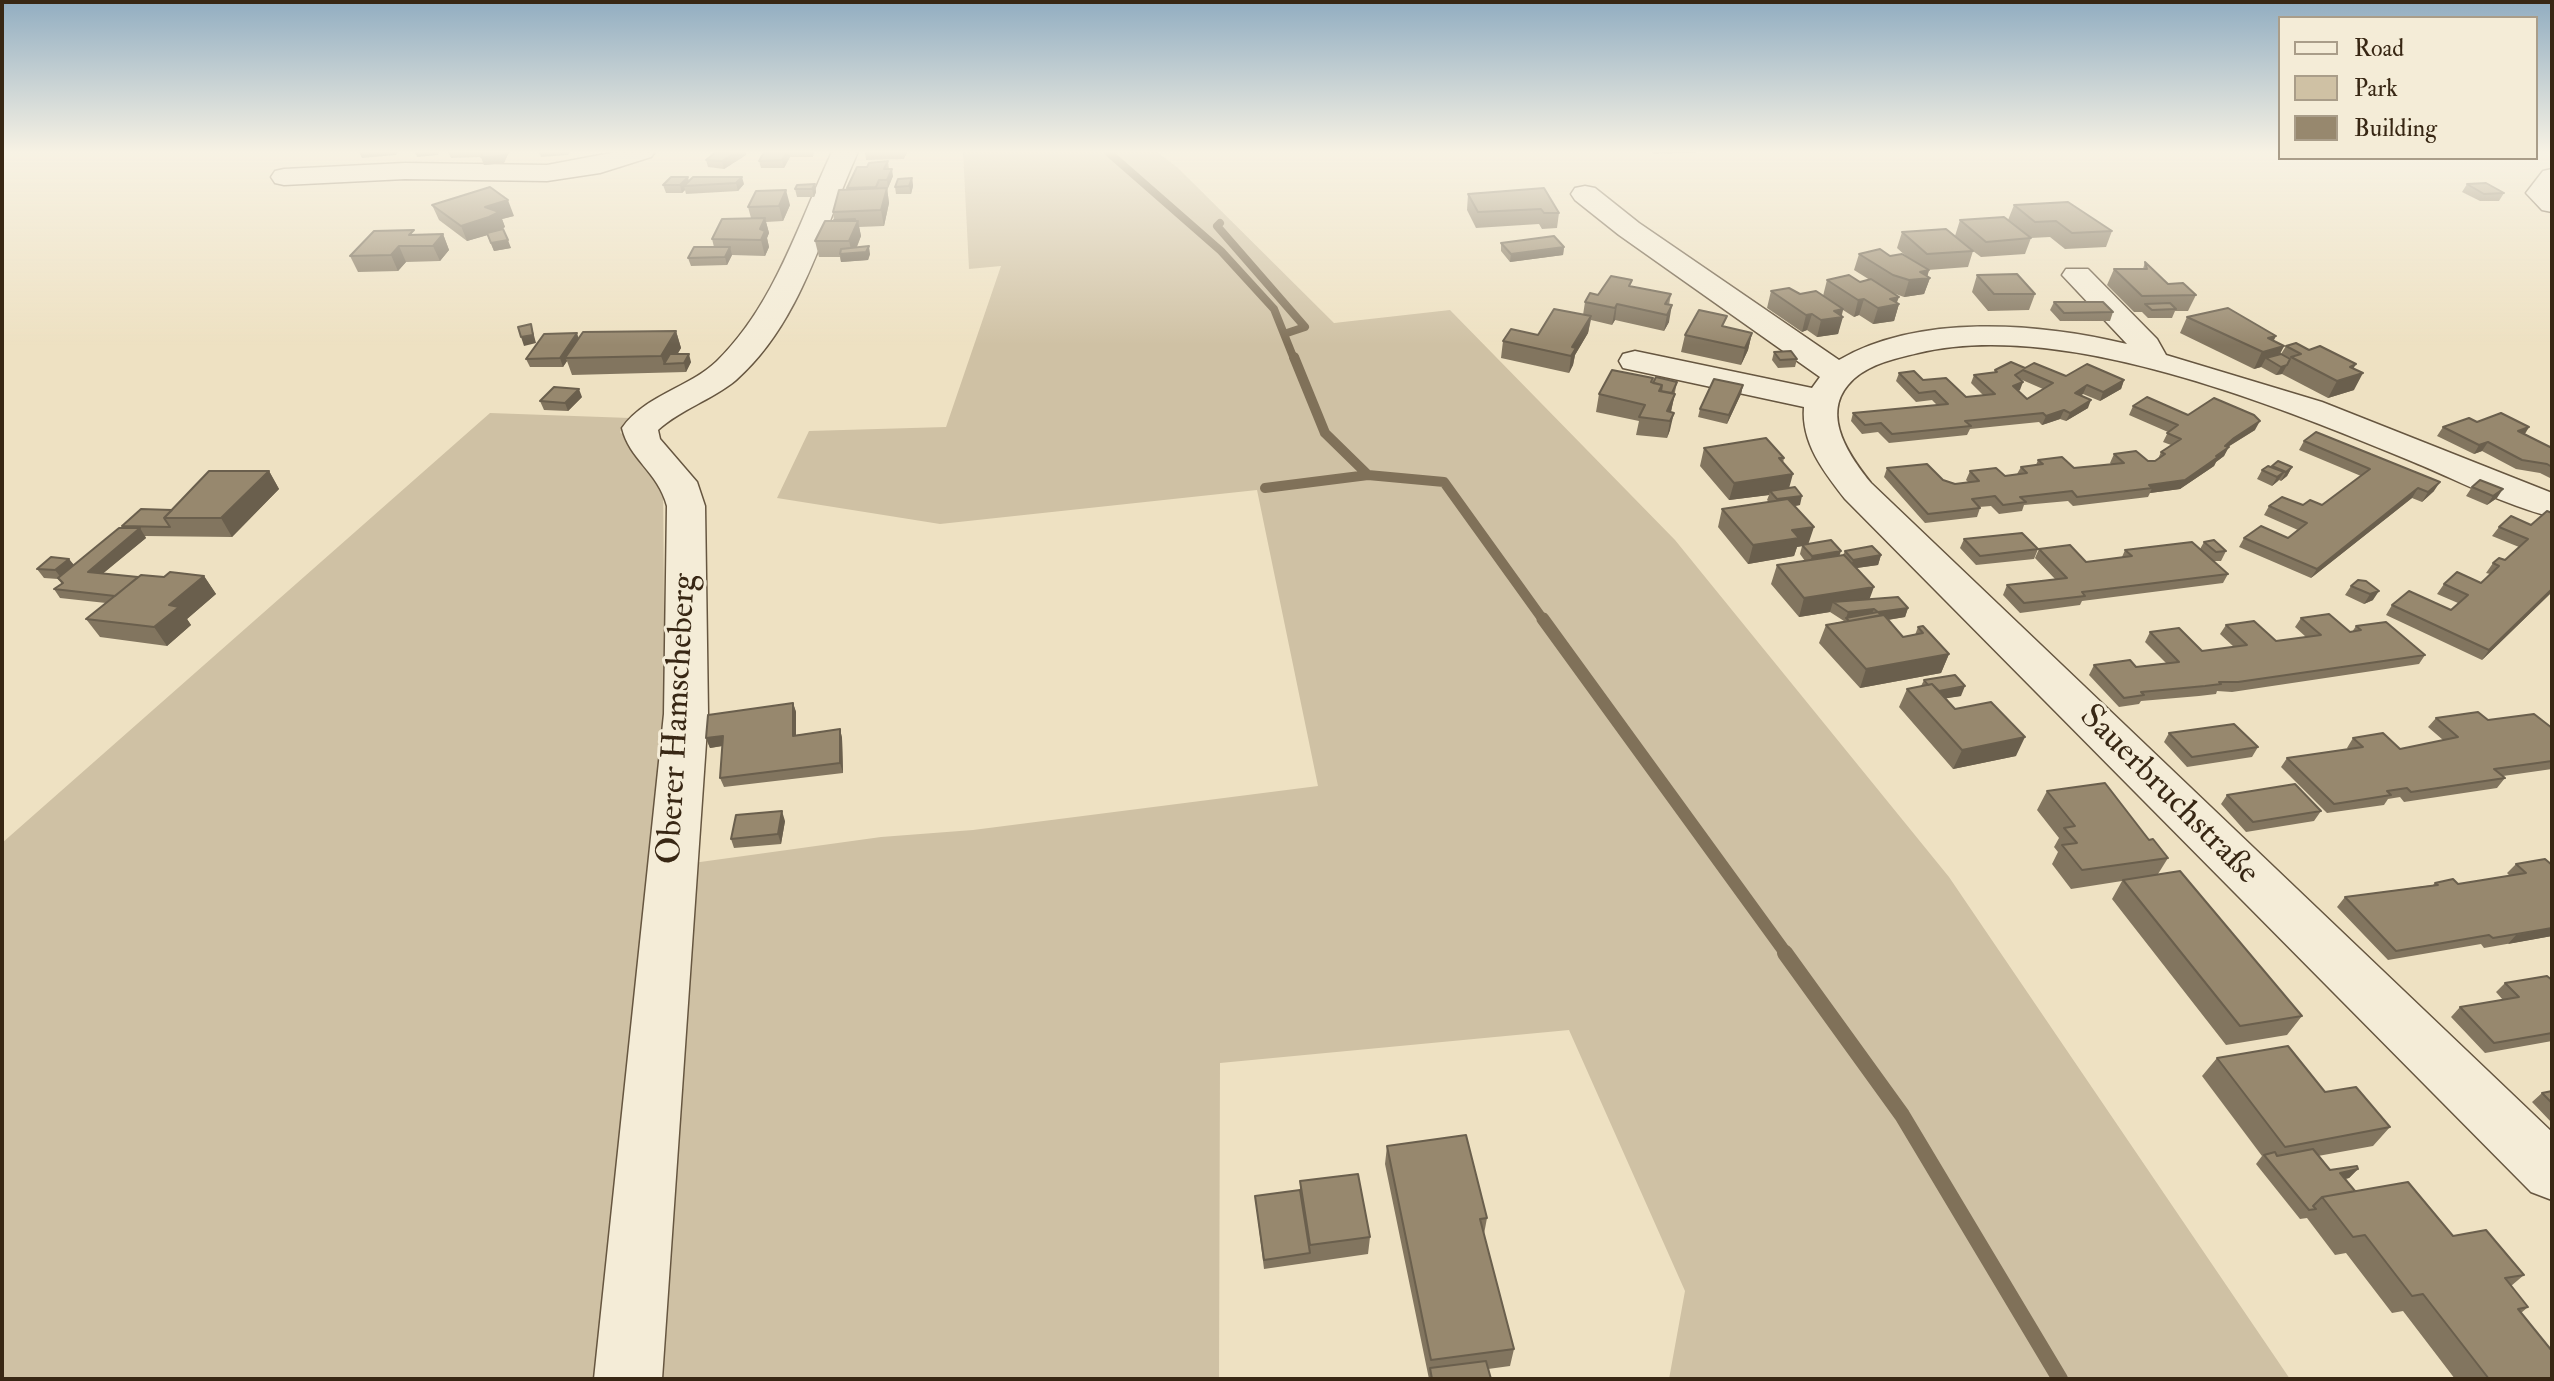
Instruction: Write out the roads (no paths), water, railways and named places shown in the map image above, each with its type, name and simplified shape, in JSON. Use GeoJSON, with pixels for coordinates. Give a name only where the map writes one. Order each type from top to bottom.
{"type":"FeatureCollection","features":[{"type":"Feature","properties":{"kind":"street","name":"Oberer Hamscheberg"},"geometry":{"type":"LineString","coordinates":[[628,1379],[686,714],[686,506],[679,482],[643,441],[640,428],[651,415],[725,372],[777,311],[814,216]]}},
{"type":"Feature","properties":{"kind":"street"},"geometry":{"type":"LineString","coordinates":[[1613,216],[1831,388]]}},
{"type":"Feature","properties":{"kind":"street"},"geometry":{"type":"LineString","coordinates":[[2077,275],[2146,346],[2151,359]]}},
{"type":"Feature","properties":{"kind":"street"},"geometry":{"type":"LineString","coordinates":[[1635,361],[1831,388],[1898,344],[1976,335],[2043,339],[2151,359],[2286,402],[2552,506]]}},
{"type":"Feature","properties":{"kind":"street","name":"Sauerbruchstraße"},"geometry":{"type":"LineString","coordinates":[[1831,388],[1819,421],[1824,445],[1858,491],[2552,1172]]}},
{"type":"Feature","properties":{"kind":"waterway"},"geometry":{"type":"LineString","coordinates":[[1182,216],[1221,251],[1274,309],[1284,334]]}},
{"type":"Feature","properties":{"kind":"waterway"},"geometry":{"type":"LineString","coordinates":[[1220,223],[1217,226],[1305,327],[1284,334]]}},
{"type":"Feature","properties":{"kind":"waterway"},"geometry":{"type":"LineString","coordinates":[[1284,334],[1294,359]]}},
{"type":"Feature","properties":{"kind":"waterway"},"geometry":{"type":"LineString","coordinates":[[1294,357],[1325,433],[1368,475]]}},
{"type":"Feature","properties":{"kind":"waterway"},"geometry":{"type":"LineString","coordinates":[[1265,488],[1368,475]]}},
{"type":"Feature","properties":{"kind":"waterway"},"geometry":{"type":"LineString","coordinates":[[1368,475],[1444,482],[1544,621]]}},
{"type":"Feature","properties":{"kind":"waterway"},"geometry":{"type":"LineString","coordinates":[[1543,619],[1787,955]]}},
{"type":"Feature","properties":{"kind":"waterway"},"geometry":{"type":"LineString","coordinates":[[1785,953],[1902,1115],[2060,1379]]}}]}
